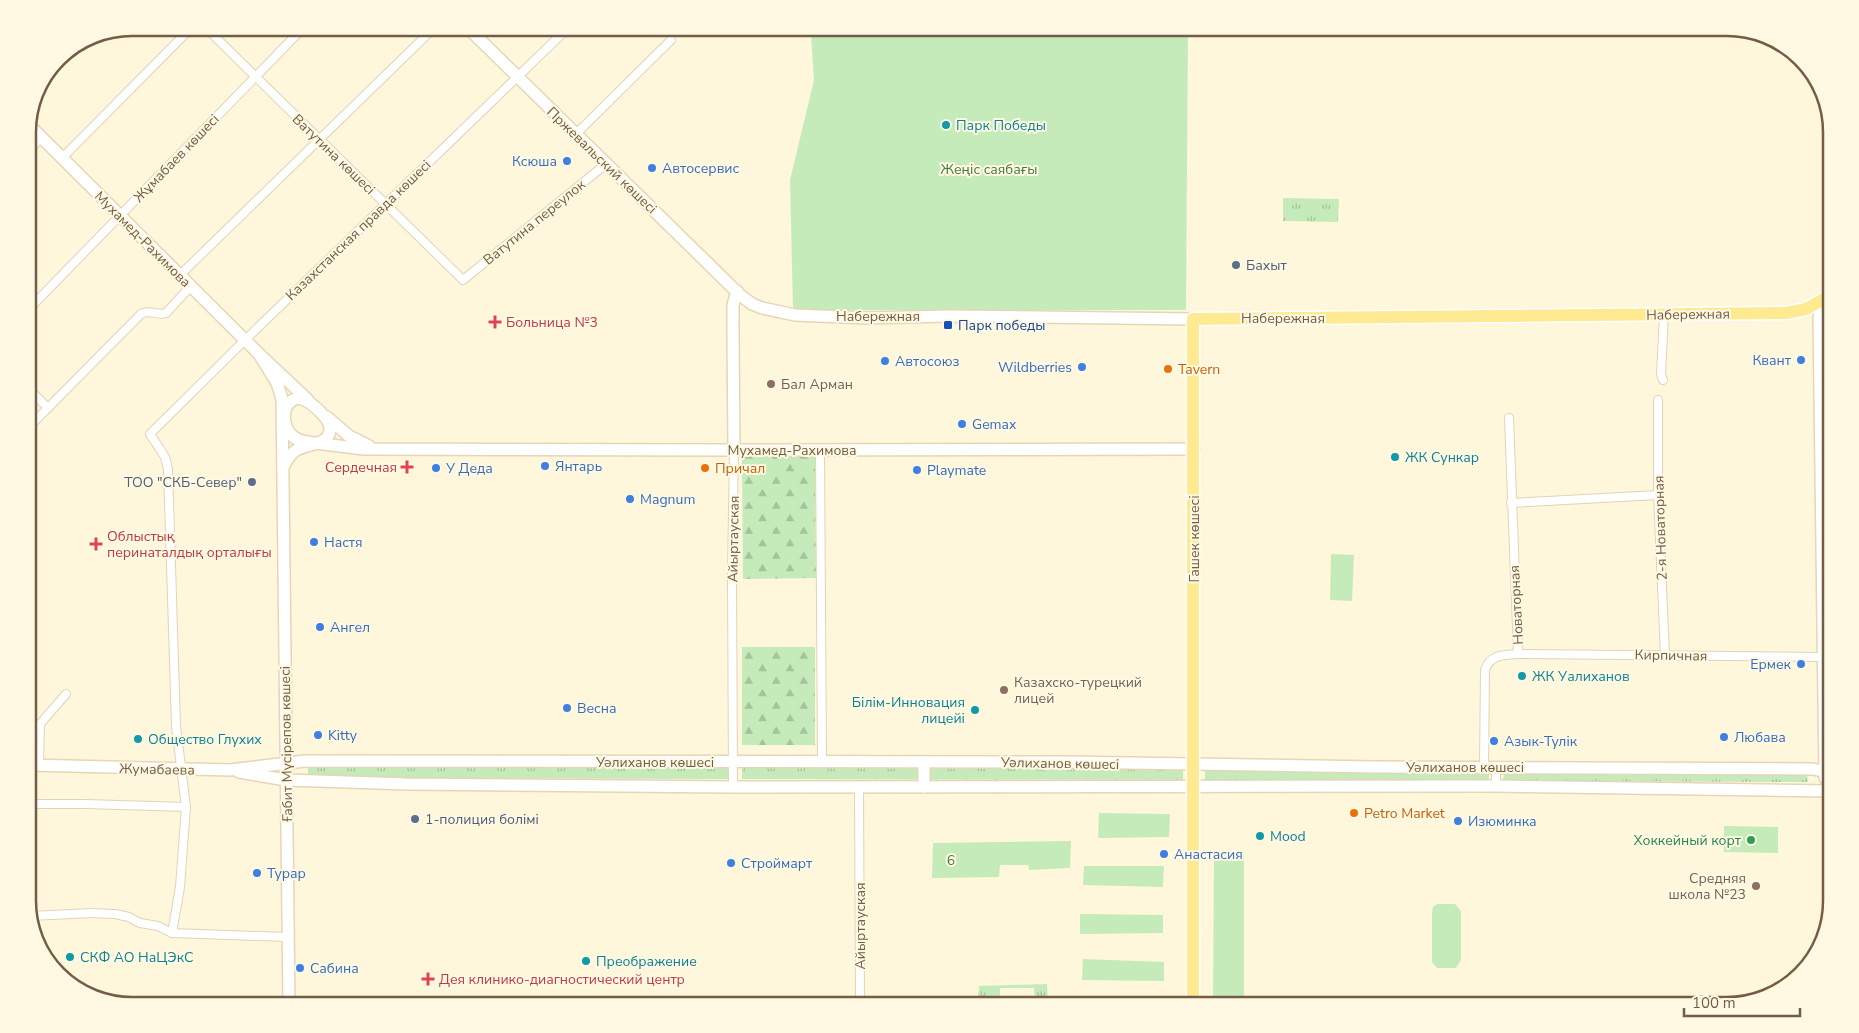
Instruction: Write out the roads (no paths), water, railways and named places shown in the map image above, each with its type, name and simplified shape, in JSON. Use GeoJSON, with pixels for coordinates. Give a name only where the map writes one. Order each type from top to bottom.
{"type":"FeatureCollection","features":[{"type":"Feature","properties":{"kind":"main road","name":"Пржевальский көшесі"},"geometry":{"type":"LineString","coordinates":[[476,36],[737,291]]}},
{"type":"Feature","properties":{"kind":"main road","name":"Мухамед-Рахимова"},"geometry":{"type":"LineString","coordinates":[[36,131],[259,354]]}},
{"type":"Feature","properties":{"kind":"main road","name":"Набережная"},"geometry":{"type":"LineString","coordinates":[[737,291],[748,301],[762,308],[789,314],[868,318],[966,316],[1193,318],[1786,313],[1804,309],[1823,300]]}},
{"type":"Feature","properties":{"kind":"main road","name":"Айыртауская"},"geometry":{"type":"LineString","coordinates":[[734,450],[733,305],[737,291]]}},
{"type":"Feature","properties":{"kind":"main road"},"geometry":{"type":"LineString","coordinates":[[1823,306],[1820,311],[1819,324],[1823,657]]}},
{"type":"Feature","properties":{"kind":"main road"},"geometry":{"type":"LineString","coordinates":[[733,323],[738,314],[746,309],[762,308]]}},
{"type":"Feature","properties":{"kind":"main road"},"geometry":{"type":"LineString","coordinates":[[1786,313],[1812,314],[1817,318],[1819,324]]}},
{"type":"Feature","properties":{"kind":"main road","name":"Гашек көшесі"},"geometry":{"type":"LineString","coordinates":[[1193,318],[1193,997]]}},
{"type":"Feature","properties":{"kind":"main road"},"geometry":{"type":"LineString","coordinates":[[259,354],[349,436],[364,444],[390,450]]}},
{"type":"Feature","properties":{"kind":"main road"},"geometry":{"type":"LineString","coordinates":[[259,354],[280,388],[284,418],[288,430],[294,438],[314,443],[390,450]]}},
{"type":"Feature","properties":{"kind":"main road"},"geometry":{"type":"LineString","coordinates":[[283,468],[295,451],[327,438],[330,430],[326,418],[318,408],[305,399],[295,398],[287,405],[284,418]]}},
{"type":"Feature","properties":{"kind":"main road","name":"Ғабит Мүсірепов көшесі"},"geometry":{"type":"LineString","coordinates":[[284,418],[283,482],[289,997]]}},
{"type":"Feature","properties":{"kind":"main road","name":"Мухамед-Рахимова"},"geometry":{"type":"LineString","coordinates":[[390,450],[1194,449]]}},
{"type":"Feature","properties":{"kind":"main road","name":"Уәлиханов көшесі"},"geometry":{"type":"LineString","coordinates":[[286,763],[304,761],[1194,762],[1490,767],[1813,769],[1823,773]]}},
{"type":"Feature","properties":{"kind":"main road"},"geometry":{"type":"LineString","coordinates":[[924,762],[924,787]]}},
{"type":"Feature","properties":{"kind":"main road","name":"Жумабаева"},"geometry":{"type":"LineString","coordinates":[[36,766],[230,770],[286,763]]}},
{"type":"Feature","properties":{"kind":"main road"},"geometry":{"type":"LineString","coordinates":[[230,770],[286,780]]}},
{"type":"Feature","properties":{"kind":"main road","name":"Уәлиханов көшесі"},"geometry":{"type":"LineString","coordinates":[[286,780],[407,784],[733,787],[1194,787],[1288,785],[1823,791]]}},
{"type":"Feature","properties":{"kind":"street"},"geometry":{"type":"LineString","coordinates":[[62,158],[183,36]]}},
{"type":"Feature","properties":{"kind":"street","name":"Ватутина көшесі"},"geometry":{"type":"LineString","coordinates":[[214,36],[463,280]]}},
{"type":"Feature","properties":{"kind":"street","name":"Жұмабаев көшесі"},"geometry":{"type":"LineString","coordinates":[[36,302],[295,36]]}},
{"type":"Feature","properties":{"kind":"street"},"geometry":{"type":"LineString","coordinates":[[180,275],[426,36]]}},
{"type":"Feature","properties":{"kind":"street","name":"Казахстанская правда көшесі"},"geometry":{"type":"LineString","coordinates":[[182,770],[176,726],[168,469],[165,457],[150,434],[244,340],[560,36]]}},
{"type":"Feature","properties":{"kind":"street"},"geometry":{"type":"LineString","coordinates":[[576,134],[671,40]]}},
{"type":"Feature","properties":{"kind":"street"},"geometry":{"type":"LineString","coordinates":[[36,143],[42,137]]}},
{"type":"Feature","properties":{"kind":"street","name":"Ватутина переулок"},"geometry":{"type":"LineString","coordinates":[[463,280],[606,164]]}},
{"type":"Feature","properties":{"kind":"street"},"geometry":{"type":"LineString","coordinates":[[36,420],[141,314],[148,311],[166,313],[191,286]]}},
{"type":"Feature","properties":{"kind":"street"},"geometry":{"type":"LineString","coordinates":[[1663,380],[1661,374],[1664,315]]}},
{"type":"Feature","properties":{"kind":"street"},"geometry":{"type":"LineString","coordinates":[[36,396],[48,408]]}},
{"type":"Feature","properties":{"kind":"street","name":"2-я Новаторная"},"geometry":{"type":"LineString","coordinates":[[1658,400],[1658,495],[1665,655]]}},
{"type":"Feature","properties":{"kind":"street","name":"Новаторная"},"geometry":{"type":"LineString","coordinates":[[1496,786],[1490,767],[1485,670],[1488,662],[1495,657],[1518,654],[1508,418]]}},
{"type":"Feature","properties":{"kind":"street"},"geometry":{"type":"LineString","coordinates":[[820,449],[822,762]]}},
{"type":"Feature","properties":{"kind":"street","name":"Айыртауская"},"geometry":{"type":"LineString","coordinates":[[733,787],[732,564],[734,450]]}},
{"type":"Feature","properties":{"kind":"street"},"geometry":{"type":"LineString","coordinates":[[1511,503],[1658,495]]}},
{"type":"Feature","properties":{"kind":"street","name":"Кирпичная"},"geometry":{"type":"LineString","coordinates":[[1518,654],[1823,657]]}},
{"type":"Feature","properties":{"kind":"street"},"geometry":{"type":"LineString","coordinates":[[36,752],[40,724],[66,694]]}},
{"type":"Feature","properties":{"kind":"street"},"geometry":{"type":"LineString","coordinates":[[172,933],[180,887],[186,807],[182,770]]}},
{"type":"Feature","properties":{"kind":"street","name":"Айыртауская"},"geometry":{"type":"LineString","coordinates":[[859,786],[860,997]]}},
{"type":"Feature","properties":{"kind":"street"},"geometry":{"type":"LineString","coordinates":[[36,804],[186,807]]}},
{"type":"Feature","properties":{"kind":"street"},"geometry":{"type":"LineString","coordinates":[[38,916],[92,913],[115,914],[129,917],[140,923],[158,926],[172,933],[288,937]]}},
{"type":"Feature","properties":{"kind":"place","name":"Парк Победы"},"geometry":{"type":"Point","coordinates":[946,125]}},
{"type":"Feature","properties":{"kind":"place","name":"Ксюша"},"geometry":{"type":"Point","coordinates":[567,161]}},
{"type":"Feature","properties":{"kind":"place","name":"Автосервис"},"geometry":{"type":"Point","coordinates":[652,168]}},
{"type":"Feature","properties":{"kind":"place","name":"Бахыт"},"geometry":{"type":"Point","coordinates":[1236,265]}},
{"type":"Feature","properties":{"kind":"place","name":"Больница №3"},"geometry":{"type":"Point","coordinates":[495,322]}},
{"type":"Feature","properties":{"kind":"place","name":"Парк победы"},"geometry":{"type":"Point","coordinates":[948,325]}},
{"type":"Feature","properties":{"kind":"place","name":"Квант"},"geometry":{"type":"Point","coordinates":[1801,360]}},
{"type":"Feature","properties":{"kind":"place","name":"Автосоюз"},"geometry":{"type":"Point","coordinates":[885,361]}},
{"type":"Feature","properties":{"kind":"place","name":"Wildberries"},"geometry":{"type":"Point","coordinates":[1082,367]}},
{"type":"Feature","properties":{"kind":"place","name":"Tavern"},"geometry":{"type":"Point","coordinates":[1168,369]}},
{"type":"Feature","properties":{"kind":"place","name":"Бал Арман"},"geometry":{"type":"Point","coordinates":[771,384]}},
{"type":"Feature","properties":{"kind":"place","name":"Gemax"},"geometry":{"type":"Point","coordinates":[962,424]}},
{"type":"Feature","properties":{"kind":"place","name":"ЖК Сункар"},"geometry":{"type":"Point","coordinates":[1395,457]}},
{"type":"Feature","properties":{"kind":"place","name":"Янтарь"},"geometry":{"type":"Point","coordinates":[545,466]}},
{"type":"Feature","properties":{"kind":"place","name":"Сердечная"},"geometry":{"type":"Point","coordinates":[407,467]}},
{"type":"Feature","properties":{"kind":"place","name":"У Деда"},"geometry":{"type":"Point","coordinates":[436,468]}},
{"type":"Feature","properties":{"kind":"place","name":"Причал"},"geometry":{"type":"Point","coordinates":[705,468]}},
{"type":"Feature","properties":{"kind":"place","name":"Playmate"},"geometry":{"type":"Point","coordinates":[917,470]}},
{"type":"Feature","properties":{"kind":"place","name":"ТОО \"СКБ-Север\""},"geometry":{"type":"Point","coordinates":[252,482]}},
{"type":"Feature","properties":{"kind":"place","name":"Magnum"},"geometry":{"type":"Point","coordinates":[630,499]}},
{"type":"Feature","properties":{"kind":"place","name":"Настя"},"geometry":{"type":"Point","coordinates":[314,542]}},
{"type":"Feature","properties":{"kind":"place","name":"Облыстық перинаталдық орталығы"},"geometry":{"type":"Point","coordinates":[96,544]}},
{"type":"Feature","properties":{"kind":"place","name":"Ангел"},"geometry":{"type":"Point","coordinates":[320,627]}},
{"type":"Feature","properties":{"kind":"place","name":"Ермек"},"geometry":{"type":"Point","coordinates":[1801,664]}},
{"type":"Feature","properties":{"kind":"place","name":"ЖК Уалиханов"},"geometry":{"type":"Point","coordinates":[1522,676]}},
{"type":"Feature","properties":{"kind":"place","name":"Казахско-турецкий лицей"},"geometry":{"type":"Point","coordinates":[1004,690]}},
{"type":"Feature","properties":{"kind":"place","name":"Весна"},"geometry":{"type":"Point","coordinates":[567,708]}},
{"type":"Feature","properties":{"kind":"place","name":"Білім-Инновация лицейі"},"geometry":{"type":"Point","coordinates":[975,710]}},
{"type":"Feature","properties":{"kind":"place","name":"Kitty"},"geometry":{"type":"Point","coordinates":[318,735]}},
{"type":"Feature","properties":{"kind":"place","name":"Любава"},"geometry":{"type":"Point","coordinates":[1724,737]}},
{"type":"Feature","properties":{"kind":"place","name":"Общество Глухих"},"geometry":{"type":"Point","coordinates":[138,739]}},
{"type":"Feature","properties":{"kind":"place","name":"Азык-Тулiк"},"geometry":{"type":"Point","coordinates":[1494,741]}},
{"type":"Feature","properties":{"kind":"place","name":"Petro Market"},"geometry":{"type":"Point","coordinates":[1354,813]}},
{"type":"Feature","properties":{"kind":"place","name":"1-полиция болiмi"},"geometry":{"type":"Point","coordinates":[415,819]}},
{"type":"Feature","properties":{"kind":"place","name":"Изюминка"},"geometry":{"type":"Point","coordinates":[1458,821]}},
{"type":"Feature","properties":{"kind":"place","name":"Mood"},"geometry":{"type":"Point","coordinates":[1260,836]}},
{"type":"Feature","properties":{"kind":"place","name":"Хоккейный корт"},"geometry":{"type":"Point","coordinates":[1751,840]}},
{"type":"Feature","properties":{"kind":"place","name":"Анастасия"},"geometry":{"type":"Point","coordinates":[1164,854]}},
{"type":"Feature","properties":{"kind":"place","name":"Строймарт"},"geometry":{"type":"Point","coordinates":[731,863]}},
{"type":"Feature","properties":{"kind":"place","name":"Турар"},"geometry":{"type":"Point","coordinates":[257,873]}},
{"type":"Feature","properties":{"kind":"place","name":"Средняя школа №23"},"geometry":{"type":"Point","coordinates":[1756,886]}},
{"type":"Feature","properties":{"kind":"place","name":"СКФ АО НаЦЭкС"},"geometry":{"type":"Point","coordinates":[70,957]}},
{"type":"Feature","properties":{"kind":"place","name":"Преображение"},"geometry":{"type":"Point","coordinates":[586,961]}},
{"type":"Feature","properties":{"kind":"place","name":"Сабина"},"geometry":{"type":"Point","coordinates":[300,968]}},
{"type":"Feature","properties":{"kind":"place","name":"Дея клинико-диагностический центр"},"geometry":{"type":"Point","coordinates":[428,979]}},
{"type":"Feature","properties":{"kind":"park label","name":"Жеңіс саябағы"},"geometry":{"type":"Point","coordinates":[989,169]}},
{"type":"Feature","properties":{"kind":"park label","name":"6"},"geometry":{"type":"Point","coordinates":[951,860]}}]}
